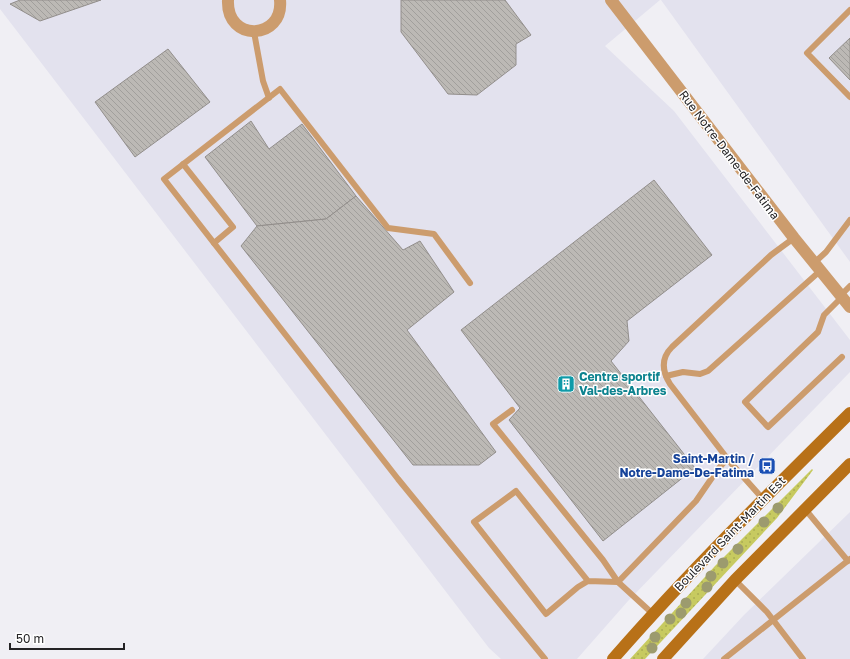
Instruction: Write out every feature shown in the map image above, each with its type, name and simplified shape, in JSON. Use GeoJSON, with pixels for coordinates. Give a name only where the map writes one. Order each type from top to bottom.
{"type":"FeatureCollection","features":[{"type":"Feature","properties":{"kind":"main road","name":"Boulevard Saint-Martin Est"},"geometry":{"type":"LineString","coordinates":[[613,659],[653,614],[763,499],[850,413]]}},
{"type":"Feature","properties":{"kind":"main road"},"geometry":{"type":"LineString","coordinates":[[664,659],[735,580],[850,464]]}},
{"type":"Feature","properties":{"kind":"street"},"geometry":{"type":"LineString","coordinates":[[228,0],[230,17],[235,24],[242,29],[254,32],[268,28],[274,23],[278,15],[280,0]]}},
{"type":"Feature","properties":{"kind":"street","name":"Rue Notre-Dame-de-Fatima"},"geometry":{"type":"LineString","coordinates":[[611,0],[794,238],[850,307]]}},
{"type":"Feature","properties":{"kind":"lane"},"geometry":{"type":"LineString","coordinates":[[850,10],[807,53],[850,98]]}},
{"type":"Feature","properties":{"kind":"lane"},"geometry":{"type":"LineString","coordinates":[[254,32],[263,81],[268,98]]}},
{"type":"Feature","properties":{"kind":"lane"},"geometry":{"type":"LineString","coordinates":[[470,283],[434,234],[388,228],[280,90],[164,179],[398,479],[545,659]]}},
{"type":"Feature","properties":{"kind":"lane"},"geometry":{"type":"LineString","coordinates":[[183,164],[233,227],[214,243]]}},
{"type":"Feature","properties":{"kind":"lane"},"geometry":{"type":"LineString","coordinates":[[666,376],[683,372],[700,374],[708,371],[817,267],[826,252],[850,220]]}},
{"type":"Feature","properties":{"kind":"lane"},"geometry":{"type":"LineString","coordinates":[[763,499],[728,458],[670,384],[666,376],[664,360],[672,347],[771,255],[794,238]]}},
{"type":"Feature","properties":{"kind":"lane"},"geometry":{"type":"LineString","coordinates":[[842,357],[768,427],[745,402],[818,332],[824,314],[850,286]]}},
{"type":"Feature","properties":{"kind":"lane"},"geometry":{"type":"LineString","coordinates":[[512,410],[493,424],[598,554],[618,582],[653,614]]}},
{"type":"Feature","properties":{"kind":"lane"},"geometry":{"type":"LineString","coordinates":[[618,582],[696,501],[718,469],[728,458]]}},
{"type":"Feature","properties":{"kind":"lane"},"geometry":{"type":"LineString","coordinates":[[588,582],[516,490],[474,522],[546,614],[578,587],[588,582],[594,580],[618,582]]}},
{"type":"Feature","properties":{"kind":"lane"},"geometry":{"type":"LineString","coordinates":[[724,659],[849,560],[805,509]]}},
{"type":"Feature","properties":{"kind":"lane"},"geometry":{"type":"LineString","coordinates":[[735,580],[773,620],[803,659]]}},
{"type":"Feature","properties":{"kind":"shaded area"},"geometry":{"type":"Polygon","coordinates":[[[0,0],[660,0],[605,46],[674,111],[850,340],[850,372],[628,601],[577,659],[501,659],[489,648],[0,9],[0,0]]]}},
{"type":"Feature","properties":{"kind":"shaded area"},"geometry":{"type":"Polygon","coordinates":[[[661,0],[850,0],[850,262],[661,0]]]}},
{"type":"Feature","properties":{"kind":"shaded area"},"geometry":{"type":"Polygon","coordinates":[[[812,469],[813,470],[777,518],[645,659],[630,659],[715,566],[812,469]]]}},
{"type":"Feature","properties":{"kind":"shaded area"},"geometry":{"type":"Polygon","coordinates":[[[850,512],[850,659],[703,659],[744,615],[850,512]]]}},
{"type":"Feature","properties":{"kind":"building"},"geometry":{"type":"Polygon","coordinates":[[[20,0],[101,0],[40,21],[10,4],[20,0]]]}},
{"type":"Feature","properties":{"kind":"building"},"geometry":{"type":"Polygon","coordinates":[[[401,0],[505,0],[531,35],[516,44],[516,65],[477,95],[448,94],[401,32],[401,0]]]}},
{"type":"Feature","properties":{"kind":"building"},"geometry":{"type":"Polygon","coordinates":[[[850,38],[850,80],[829,58],[850,38]]]}},
{"type":"Feature","properties":{"kind":"building"},"geometry":{"type":"Polygon","coordinates":[[[168,49],[210,102],[135,157],[95,102],[168,49]]]}},
{"type":"Feature","properties":{"kind":"building"},"geometry":{"type":"Polygon","coordinates":[[[251,121],[269,149],[302,124],[356,196],[326,219],[257,226],[205,157],[251,121]]]}},
{"type":"Feature","properties":{"kind":"building","name":"Centre sportif Val-des-Arbres"},"geometry":{"type":"Polygon","coordinates":[[[654,180],[712,255],[627,321],[629,341],[611,361],[695,468],[603,541],[509,420],[520,408],[461,330],[654,180]]]}},
{"type":"Feature","properties":{"kind":"building"},"geometry":{"type":"Polygon","coordinates":[[[356,196],[403,250],[420,241],[454,292],[407,330],[496,452],[479,465],[413,465],[241,246],[257,226],[326,219],[356,196]]]}},
{"type":"Feature","properties":{"kind":"place","name":"Centre sportif Val-des-Arbres"},"geometry":{"type":"Point","coordinates":[566,384]}},
{"type":"Feature","properties":{"kind":"place","name":"Saint-Martin / Notre-Dame-De-Fatima"},"geometry":{"type":"Point","coordinates":[767,466]}}]}
